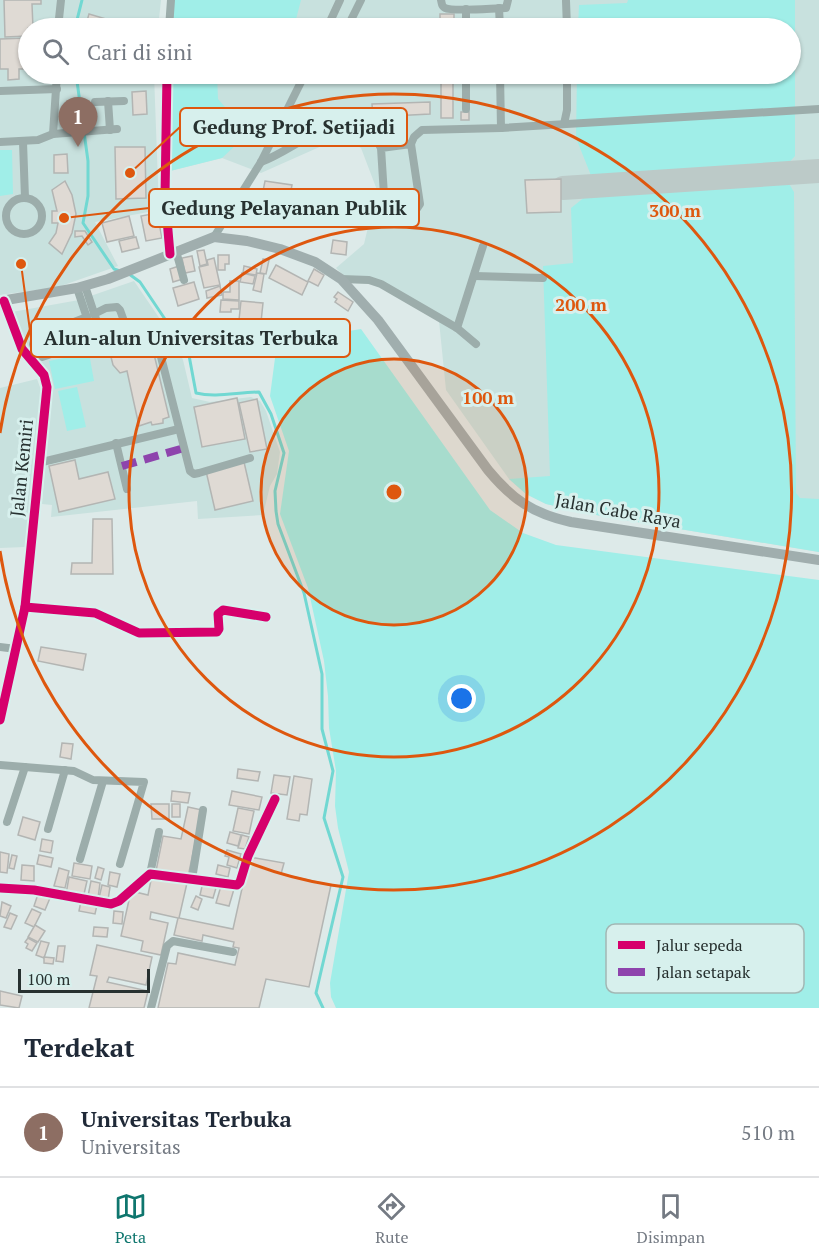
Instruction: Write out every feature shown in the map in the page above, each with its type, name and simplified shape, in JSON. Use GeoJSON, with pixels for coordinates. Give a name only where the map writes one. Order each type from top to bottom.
{"type":"FeatureCollection","features":[{"type":"Feature","properties":{"kind":"main road","name":"Jalan Cabe Raya"},"geometry":{"type":"LineString","coordinates":[[2,301],[81,287],[108,279],[214,237],[247,241],[280,249],[315,262],[341,279],[378,320],[488,470],[505,490],[523,504],[541,514],[571,522],[819,560]]}},
{"type":"Feature","properties":{"kind":"street"},"geometry":{"type":"LineString","coordinates":[[59,18],[61,0]]}},
{"type":"Feature","properties":{"kind":"street"},"geometry":{"type":"LineString","coordinates":[[170,18],[171,0]]}},
{"type":"Feature","properties":{"kind":"street"},"geometry":{"type":"LineString","coordinates":[[332,18],[340,0]]}},
{"type":"Feature","properties":{"kind":"street"},"geometry":{"type":"LineString","coordinates":[[352,18],[361,0]]}},
{"type":"Feature","properties":{"kind":"street"},"geometry":{"type":"LineString","coordinates":[[441,0],[446,9],[500,8],[508,6],[508,0]]}},
{"type":"Feature","properties":{"kind":"street"},"geometry":{"type":"LineString","coordinates":[[566,1],[567,18]]}},
{"type":"Feature","properties":{"kind":"street"},"geometry":{"type":"LineString","coordinates":[[500,8],[500,18]]}},
{"type":"Feature","properties":{"kind":"street"},"geometry":{"type":"LineString","coordinates":[[466,9],[466,18]]}},
{"type":"Feature","properties":{"kind":"street"},"geometry":{"type":"LineString","coordinates":[[53,134],[57,84]]}},
{"type":"Feature","properties":{"kind":"street"},"geometry":{"type":"LineString","coordinates":[[166,84],[165,196],[173,253],[184,280]]}},
{"type":"Feature","properties":{"kind":"street"},"geometry":{"type":"LineString","coordinates":[[214,237],[261,162],[300,84]]}},
{"type":"Feature","properties":{"kind":"street"},"geometry":{"type":"LineString","coordinates":[[466,84],[466,110]]}},
{"type":"Feature","properties":{"kind":"street"},"geometry":{"type":"LineString","coordinates":[[500,84],[501,128]]}},
{"type":"Feature","properties":{"kind":"street"},"geometry":{"type":"LineString","coordinates":[[564,124],[567,110],[567,84]]}},
{"type":"Feature","properties":{"kind":"street"},"geometry":{"type":"LineString","coordinates":[[0,91],[57,89]]}},
{"type":"Feature","properties":{"kind":"street"},"geometry":{"type":"LineString","coordinates":[[0,142],[23,142],[38,140],[53,134],[110,130],[108,101]]}},
{"type":"Feature","properties":{"kind":"street"},"geometry":{"type":"LineString","coordinates":[[95,102],[124,101]]}},
{"type":"Feature","properties":{"kind":"street"},"geometry":{"type":"LineString","coordinates":[[261,162],[327,128],[355,123],[369,126],[381,148],[385,211],[388,213],[416,210],[420,204],[411,144],[414,137],[422,130],[501,128],[819,109]]}},
{"type":"Feature","properties":{"kind":"street"},"geometry":{"type":"LineString","coordinates":[[23,142],[25,198]]}},
{"type":"Feature","properties":{"kind":"street"},"geometry":{"type":"LineString","coordinates":[[381,148],[411,144]]}},
{"type":"Feature","properties":{"kind":"street"},"geometry":{"type":"LineString","coordinates":[[25,198],[36,202],[42,212],[42,218],[38,228],[24,235],[16,233],[9,227],[5,214],[12,202],[25,198]]}},
{"type":"Feature","properties":{"kind":"street"},"geometry":{"type":"LineString","coordinates":[[457,328],[483,246]]}},
{"type":"Feature","properties":{"kind":"street"},"geometry":{"type":"LineString","coordinates":[[475,276],[543,278]]}},
{"type":"Feature","properties":{"kind":"street"},"geometry":{"type":"LineString","coordinates":[[341,279],[369,280],[381,284],[457,328],[476,344]]}},
{"type":"Feature","properties":{"kind":"street"},"geometry":{"type":"LineString","coordinates":[[81,287],[98,338]]}},
{"type":"Feature","properties":{"kind":"street","name":"Jalan Kemiri"},"geometry":{"type":"LineString","coordinates":[[0,720],[26,607],[47,381],[22,349],[2,301]]}},
{"type":"Feature","properties":{"kind":"street"},"geometry":{"type":"LineString","coordinates":[[128,332],[120,310],[117,307],[106,308],[35,337],[33,344],[36,354],[42,357],[98,338],[128,332],[148,335],[159,349],[190,471],[194,474],[250,458]]}},
{"type":"Feature","properties":{"kind":"street"},"geometry":{"type":"LineString","coordinates":[[38,463],[179,429]]}},
{"type":"Feature","properties":{"kind":"street"},"geometry":{"type":"LineString","coordinates":[[116,443],[127,489]]}},
{"type":"Feature","properties":{"kind":"street"},"geometry":{"type":"LineString","coordinates":[[26,607],[95,613],[131,631],[146,634],[217,632],[219,629],[218,614],[223,610],[266,617]]}},
{"type":"Feature","properties":{"kind":"street"},"geometry":{"type":"LineString","coordinates":[[0,647],[16,649]]}},
{"type":"Feature","properties":{"kind":"street"},"geometry":{"type":"LineString","coordinates":[[0,765],[74,771],[93,780],[144,782],[120,864]]}},
{"type":"Feature","properties":{"kind":"street"},"geometry":{"type":"LineString","coordinates":[[7,822],[25,767]]}},
{"type":"Feature","properties":{"kind":"street"},"geometry":{"type":"LineString","coordinates":[[48,829],[65,770]]}},
{"type":"Feature","properties":{"kind":"street"},"geometry":{"type":"LineString","coordinates":[[80,859],[103,781]]}},
{"type":"Feature","properties":{"kind":"street"},"geometry":{"type":"LineString","coordinates":[[150,874],[239,884],[248,856],[275,799]]}},
{"type":"Feature","properties":{"kind":"street"},"geometry":{"type":"LineString","coordinates":[[192,879],[203,810]]}},
{"type":"Feature","properties":{"kind":"street"},"geometry":{"type":"LineString","coordinates":[[0,888],[34,890],[111,904],[150,874],[159,832]]}},
{"type":"Feature","properties":{"kind":"street"},"geometry":{"type":"LineString","coordinates":[[151,1008],[170,942],[232,952]]}},
{"type":"Feature","properties":{"kind":"shaded area"},"geometry":{"type":"Polygon","coordinates":[[[0,0],[161,0],[159,18],[18,18],[18,84],[154,84],[159,210],[95,222],[118,266],[58,287],[0,295],[0,0]]]}},
{"type":"Feature","properties":{"kind":"shaded area"},"geometry":{"type":"Polygon","coordinates":[[[171,0],[819,0],[819,552],[601,516],[546,504],[526,494],[509,479],[446,390],[439,321],[377,284],[349,281],[336,268],[364,244],[377,190],[361,148],[342,137],[261,173],[222,158],[166,172],[169,84],[801,84],[801,18],[170,18],[171,0]]]}},
{"type":"Feature","properties":{"kind":"shaded area"},"geometry":{"type":"Polygon","coordinates":[[[171,0],[301,0],[296,18],[170,18],[171,0]]]}},
{"type":"Feature","properties":{"kind":"shaded area"},"geometry":{"type":"Polygon","coordinates":[[[628,0],[795,0],[795,18],[578,18],[579,5],[627,3],[628,0]]]}},
{"type":"Feature","properties":{"kind":"shaded area"},"geometry":{"type":"Polygon","coordinates":[[[169,84],[217,84],[218,99],[239,123],[241,140],[222,158],[166,172],[169,84]]]}},
{"type":"Feature","properties":{"kind":"shaded area"},"geometry":{"type":"Polygon","coordinates":[[[577,84],[795,84],[795,156],[785,167],[592,178],[576,138],[577,84]]]}},
{"type":"Feature","properties":{"kind":"shaded area"},"geometry":{"type":"Polygon","coordinates":[[[0,150],[12,150],[13,194],[0,196],[0,150]]]}},
{"type":"Feature","properties":{"kind":"shaded area"},"geometry":{"type":"Polygon","coordinates":[[[788,182],[794,192],[796,493],[800,498],[819,499],[819,552],[601,516],[546,504],[526,494],[509,479],[550,476],[543,266],[573,263],[571,208],[586,196],[788,182]]]}},
{"type":"Feature","properties":{"kind":"shaded area"},"geometry":{"type":"Polygon","coordinates":[[[134,281],[175,341],[183,360],[192,398],[210,402],[251,397],[260,401],[266,411],[280,452],[277,474],[270,486],[263,515],[198,519],[197,501],[51,517],[52,505],[42,504],[52,383],[46,369],[26,346],[12,312],[79,300],[134,281]]]}},
{"type":"Feature","properties":{"kind":"shaded area"},"geometry":{"type":"Polygon","coordinates":[[[361,329],[490,510],[523,533],[556,545],[819,580],[819,1008],[336,1008],[331,997],[330,983],[349,872],[335,806],[336,771],[329,728],[324,661],[308,588],[280,514],[289,451],[270,396],[277,343],[361,329]]]}},
{"type":"Feature","properties":{"kind":"shaded area"},"geometry":{"type":"Polygon","coordinates":[[[89,353],[94,381],[55,389],[49,361],[89,353]]]}},
{"type":"Feature","properties":{"kind":"shaded area"},"geometry":{"type":"Polygon","coordinates":[[[37,379],[41,390],[40,405],[25,547],[0,548],[0,388],[37,379]]]}},
{"type":"Feature","properties":{"kind":"shaded area"},"geometry":{"type":"Polygon","coordinates":[[[77,387],[86,427],[67,431],[58,391],[77,387]]]}},
{"type":"Feature","properties":{"kind":"building"},"geometry":{"type":"Polygon","coordinates":[[[4,0],[41,0],[41,4],[32,4],[33,18],[18,18],[18,36],[5,37],[4,0]]]}},
{"type":"Feature","properties":{"kind":"building"},"geometry":{"type":"Polygon","coordinates":[[[89,14],[103,18],[88,18],[89,14]]]}},
{"type":"Feature","properties":{"kind":"building"},"geometry":{"type":"Polygon","coordinates":[[[440,14],[454,14],[454,18],[440,18],[440,14]]]}},
{"type":"Feature","properties":{"kind":"building"},"geometry":{"type":"Polygon","coordinates":[[[18,38],[18,79],[8,80],[8,69],[0,69],[0,39],[18,38]]]}},
{"type":"Feature","properties":{"kind":"building"},"geometry":{"type":"Polygon","coordinates":[[[441,84],[453,84],[453,118],[441,118],[441,84]]]}},
{"type":"Feature","properties":{"kind":"building"},"geometry":{"type":"Polygon","coordinates":[[[146,91],[147,114],[133,115],[132,92],[146,91]]]}},
{"type":"Feature","properties":{"kind":"building"},"geometry":{"type":"Polygon","coordinates":[[[430,102],[430,114],[373,117],[372,104],[430,102]]]}},
{"type":"Feature","properties":{"kind":"building"},"geometry":{"type":"Polygon","coordinates":[[[461,112],[469,112],[469,120],[461,120],[461,112]]]}},
{"type":"Feature","properties":{"kind":"building"},"geometry":{"type":"Polygon","coordinates":[[[115,147],[145,147],[146,198],[116,199],[115,147]]]}},
{"type":"Feature","properties":{"kind":"building"},"geometry":{"type":"Polygon","coordinates":[[[67,154],[68,173],[54,173],[54,155],[67,154]]]}},
{"type":"Feature","properties":{"kind":"building"},"geometry":{"type":"Polygon","coordinates":[[[561,179],[561,212],[527,213],[525,180],[561,179]]]}},
{"type":"Feature","properties":{"kind":"building"},"geometry":{"type":"Polygon","coordinates":[[[65,181],[72,195],[76,214],[72,233],[62,254],[49,243],[56,233],[58,223],[52,223],[52,211],[57,211],[52,190],[65,181]]]}},
{"type":"Feature","properties":{"kind":"building"},"geometry":{"type":"Polygon","coordinates":[[[265,181],[292,185],[289,201],[262,196],[265,181]]]}},
{"type":"Feature","properties":{"kind":"building"},"geometry":{"type":"Polygon","coordinates":[[[157,213],[162,238],[146,241],[141,216],[157,213]]]}},
{"type":"Feature","properties":{"kind":"building"},"geometry":{"type":"Polygon","coordinates":[[[129,216],[134,236],[107,242],[102,223],[129,216]]]}},
{"type":"Feature","properties":{"kind":"building"},"geometry":{"type":"Polygon","coordinates":[[[75,231],[85,231],[92,242],[88,245],[82,236],[75,237],[75,231]]]}},
{"type":"Feature","properties":{"kind":"building"},"geometry":{"type":"Polygon","coordinates":[[[136,237],[139,248],[122,252],[119,241],[136,237]]]}},
{"type":"Feature","properties":{"kind":"building"},"geometry":{"type":"Polygon","coordinates":[[[333,240],[347,242],[346,255],[331,253],[333,240]]]}},
{"type":"Feature","properties":{"kind":"building"},"geometry":{"type":"Polygon","coordinates":[[[204,250],[207,264],[200,266],[197,251],[204,250]]]}},
{"type":"Feature","properties":{"kind":"building"},"geometry":{"type":"Polygon","coordinates":[[[218,255],[229,255],[229,264],[225,264],[225,270],[218,270],[218,255]]]}},
{"type":"Feature","properties":{"kind":"building"},"geometry":{"type":"Polygon","coordinates":[[[192,256],[195,271],[185,273],[182,258],[192,256]]]}},
{"type":"Feature","properties":{"kind":"building"},"geometry":{"type":"Polygon","coordinates":[[[214,258],[220,285],[204,288],[199,267],[208,265],[207,260],[214,258]]]}},
{"type":"Feature","properties":{"kind":"building"},"geometry":{"type":"Polygon","coordinates":[[[263,259],[269,260],[266,274],[260,273],[263,259]]]}},
{"type":"Feature","properties":{"kind":"building"},"geometry":{"type":"Polygon","coordinates":[[[276,265],[308,282],[302,295],[269,278],[276,265]]]}},
{"type":"Feature","properties":{"kind":"building"},"geometry":{"type":"Polygon","coordinates":[[[179,266],[183,279],[173,282],[170,269],[179,266]]]}},
{"type":"Feature","properties":{"kind":"building"},"geometry":{"type":"Polygon","coordinates":[[[244,266],[257,269],[256,275],[243,273],[244,266]]]}},
{"type":"Feature","properties":{"kind":"building"},"geometry":{"type":"Polygon","coordinates":[[[314,269],[324,275],[318,286],[308,281],[314,269]]]}},
{"type":"Feature","properties":{"kind":"building"},"geometry":{"type":"Polygon","coordinates":[[[242,273],[255,276],[253,284],[240,282],[242,273]]]}},
{"type":"Feature","properties":{"kind":"building"},"geometry":{"type":"Polygon","coordinates":[[[257,273],[264,274],[261,292],[253,290],[257,273]]]}},
{"type":"Feature","properties":{"kind":"building"},"geometry":{"type":"Polygon","coordinates":[[[230,281],[239,281],[239,300],[223,299],[223,292],[230,292],[230,281]]]}},
{"type":"Feature","properties":{"kind":"building"},"geometry":{"type":"Polygon","coordinates":[[[194,282],[199,299],[178,306],[173,288],[194,282]]]}},
{"type":"Feature","properties":{"kind":"building"},"geometry":{"type":"Polygon","coordinates":[[[220,286],[222,295],[207,298],[206,291],[220,286]]]}},
{"type":"Feature","properties":{"kind":"building"},"geometry":{"type":"Polygon","coordinates":[[[338,292],[353,302],[348,311],[335,302],[337,299],[334,297],[338,292]]]}},
{"type":"Feature","properties":{"kind":"building"},"geometry":{"type":"Polygon","coordinates":[[[221,300],[239,301],[239,309],[220,312],[221,300]]]}},
{"type":"Feature","properties":{"kind":"building"},"geometry":{"type":"Polygon","coordinates":[[[241,301],[263,303],[261,322],[239,320],[241,301]]]}},
{"type":"Feature","properties":{"kind":"building"},"geometry":{"type":"Polygon","coordinates":[[[131,336],[141,339],[147,345],[148,351],[153,350],[169,417],[163,419],[163,423],[152,425],[151,422],[139,426],[127,371],[120,373],[113,365],[110,353],[114,345],[121,339],[131,336]]]}},
{"type":"Feature","properties":{"kind":"building"},"geometry":{"type":"Polygon","coordinates":[[[237,398],[245,439],[202,447],[194,407],[237,398]]]}},
{"type":"Feature","properties":{"kind":"building"},"geometry":{"type":"Polygon","coordinates":[[[257,399],[267,449],[250,452],[239,403],[257,399]]]}},
{"type":"Feature","properties":{"kind":"building"},"geometry":{"type":"Polygon","coordinates":[[[75,460],[79,479],[108,472],[115,499],[59,512],[49,466],[75,460]]]}},
{"type":"Feature","properties":{"kind":"building"},"geometry":{"type":"Polygon","coordinates":[[[244,462],[253,501],[215,510],[206,471],[244,462]]]}},
{"type":"Feature","properties":{"kind":"building"},"geometry":{"type":"Polygon","coordinates":[[[93,519],[112,519],[113,574],[71,574],[72,563],[92,563],[93,519]]]}},
{"type":"Feature","properties":{"kind":"building"},"geometry":{"type":"Polygon","coordinates":[[[41,647],[86,654],[83,670],[38,661],[41,647]]]}},
{"type":"Feature","properties":{"kind":"building"},"geometry":{"type":"Polygon","coordinates":[[[62,743],[73,744],[71,759],[60,757],[62,743]]]}},
{"type":"Feature","properties":{"kind":"building"},"geometry":{"type":"Polygon","coordinates":[[[238,769],[260,772],[258,781],[237,778],[238,769]]]}},
{"type":"Feature","properties":{"kind":"building"},"geometry":{"type":"Polygon","coordinates":[[[274,775],[290,777],[287,795],[271,793],[274,775]]]}},
{"type":"Feature","properties":{"kind":"building"},"geometry":{"type":"Polygon","coordinates":[[[294,776],[312,779],[307,815],[300,814],[299,821],[287,819],[294,776]]]}},
{"type":"Feature","properties":{"kind":"building"},"geometry":{"type":"Polygon","coordinates":[[[172,791],[190,793],[188,803],[171,801],[172,791]]]}},
{"type":"Feature","properties":{"kind":"building"},"geometry":{"type":"Polygon","coordinates":[[[232,791],[262,797],[259,810],[229,805],[232,791]]]}},
{"type":"Feature","properties":{"kind":"building"},"geometry":{"type":"Polygon","coordinates":[[[151,804],[169,804],[169,819],[152,819],[151,804]]]}},
{"type":"Feature","properties":{"kind":"building"},"geometry":{"type":"Polygon","coordinates":[[[172,804],[180,804],[180,817],[172,817],[172,804]]]}},
{"type":"Feature","properties":{"kind":"building"},"geometry":{"type":"Polygon","coordinates":[[[188,807],[202,810],[188,877],[156,871],[163,836],[181,839],[188,807]]]}},
{"type":"Feature","properties":{"kind":"building"},"geometry":{"type":"Polygon","coordinates":[[[238,808],[254,811],[249,834],[233,831],[238,808]]]}},
{"type":"Feature","properties":{"kind":"building"},"geometry":{"type":"Polygon","coordinates":[[[23,817],[40,822],[35,840],[18,835],[23,817]]]}},
{"type":"Feature","properties":{"kind":"building"},"geometry":{"type":"Polygon","coordinates":[[[230,832],[241,835],[238,846],[227,843],[230,832]]]}},
{"type":"Feature","properties":{"kind":"building"},"geometry":{"type":"Polygon","coordinates":[[[242,835],[249,837],[245,849],[238,848],[242,835]]]}},
{"type":"Feature","properties":{"kind":"building"},"geometry":{"type":"Polygon","coordinates":[[[42,839],[53,841],[51,853],[40,851],[42,839]]]}},
{"type":"Feature","properties":{"kind":"building"},"geometry":{"type":"Polygon","coordinates":[[[227,850],[241,854],[237,868],[227,865],[229,857],[225,856],[227,850]]]}},
{"type":"Feature","properties":{"kind":"building"},"geometry":{"type":"Polygon","coordinates":[[[0,852],[9,854],[7,873],[0,872],[0,852]]]}},
{"type":"Feature","properties":{"kind":"building"},"geometry":{"type":"Polygon","coordinates":[[[12,855],[17,856],[14,869],[9,868],[12,855]]]}},
{"type":"Feature","properties":{"kind":"building"},"geometry":{"type":"Polygon","coordinates":[[[39,855],[53,858],[51,867],[37,864],[39,855]]]}},
{"type":"Feature","properties":{"kind":"building"},"geometry":{"type":"Polygon","coordinates":[[[249,857],[284,863],[281,874],[331,885],[309,987],[266,979],[259,1008],[158,1008],[168,963],[176,964],[178,953],[235,965],[239,948],[233,947],[234,942],[203,935],[202,941],[174,935],[178,918],[151,912],[150,919],[168,923],[161,955],[141,951],[143,941],[121,936],[131,891],[148,895],[152,875],[187,883],[179,918],[233,929],[249,857]]]}},
{"type":"Feature","properties":{"kind":"building"},"geometry":{"type":"Polygon","coordinates":[[[74,863],[92,866],[90,879],[72,876],[74,863]]]}},
{"type":"Feature","properties":{"kind":"building"},"geometry":{"type":"Polygon","coordinates":[[[22,865],[34,866],[34,881],[21,880],[22,865]]]}},
{"type":"Feature","properties":{"kind":"building"},"geometry":{"type":"Polygon","coordinates":[[[218,865],[230,868],[228,877],[216,874],[218,865]]]}},
{"type":"Feature","properties":{"kind":"building"},"geometry":{"type":"Polygon","coordinates":[[[98,867],[104,869],[101,880],[95,878],[98,867]]]}},
{"type":"Feature","properties":{"kind":"building"},"geometry":{"type":"Polygon","coordinates":[[[59,868],[69,871],[65,888],[54,886],[59,868]]]}},
{"type":"Feature","properties":{"kind":"building"},"geometry":{"type":"Polygon","coordinates":[[[110,872],[120,874],[117,887],[108,885],[110,872]]]}},
{"type":"Feature","properties":{"kind":"building"},"geometry":{"type":"Polygon","coordinates":[[[69,877],[87,881],[84,894],[74,892],[73,896],[66,894],[69,877]]]}},
{"type":"Feature","properties":{"kind":"building"},"geometry":{"type":"Polygon","coordinates":[[[91,881],[100,883],[98,898],[88,896],[91,881]]]}},
{"type":"Feature","properties":{"kind":"building"},"geometry":{"type":"Polygon","coordinates":[[[203,882],[216,888],[213,898],[200,895],[203,882]]]}},
{"type":"Feature","properties":{"kind":"building"},"geometry":{"type":"Polygon","coordinates":[[[102,885],[110,887],[108,900],[99,898],[102,885]]]}},
{"type":"Feature","properties":{"kind":"building"},"geometry":{"type":"Polygon","coordinates":[[[221,886],[234,889],[229,906],[216,903],[221,886]]]}},
{"type":"Feature","properties":{"kind":"building"},"geometry":{"type":"Polygon","coordinates":[[[38,894],[50,898],[45,910],[34,906],[38,894]]]}},
{"type":"Feature","properties":{"kind":"building"},"geometry":{"type":"Polygon","coordinates":[[[196,896],[202,899],[198,910],[191,907],[196,896]]]}},
{"type":"Feature","properties":{"kind":"building"},"geometry":{"type":"Polygon","coordinates":[[[81,901],[97,905],[95,914],[79,911],[81,901]]]}},
{"type":"Feature","properties":{"kind":"building"},"geometry":{"type":"Polygon","coordinates":[[[2,902],[11,906],[6,918],[0,916],[2,902]]]}},
{"type":"Feature","properties":{"kind":"building"},"geometry":{"type":"Polygon","coordinates":[[[32,909],[41,913],[34,927],[25,923],[32,909]]]}},
{"type":"Feature","properties":{"kind":"building"},"geometry":{"type":"Polygon","coordinates":[[[114,911],[123,912],[122,924],[113,923],[114,911]]]}},
{"type":"Feature","properties":{"kind":"building"},"geometry":{"type":"Polygon","coordinates":[[[10,913],[17,916],[11,929],[4,927],[10,913]]]}},
{"type":"Feature","properties":{"kind":"building"},"geometry":{"type":"Polygon","coordinates":[[[35,925],[45,931],[38,942],[28,937],[35,925]]]}},
{"type":"Feature","properties":{"kind":"building"},"geometry":{"type":"Polygon","coordinates":[[[94,927],[108,928],[107,937],[93,936],[94,927]]]}},
{"type":"Feature","properties":{"kind":"building"},"geometry":{"type":"Polygon","coordinates":[[[28,938],[37,943],[32,951],[26,948],[28,944],[25,942],[28,938]]]}},
{"type":"Feature","properties":{"kind":"building"},"geometry":{"type":"Polygon","coordinates":[[[41,941],[49,943],[44,958],[36,955],[41,941]]]}},
{"type":"Feature","properties":{"kind":"building"},"geometry":{"type":"Polygon","coordinates":[[[97,945],[152,957],[146,985],[109,977],[107,982],[148,991],[144,1008],[89,1008],[97,976],[90,975],[97,945]]]}},
{"type":"Feature","properties":{"kind":"building"},"geometry":{"type":"Polygon","coordinates":[[[58,946],[65,946],[63,962],[56,961],[58,946]]]}},
{"type":"Feature","properties":{"kind":"building"},"geometry":{"type":"Polygon","coordinates":[[[44,957],[54,958],[53,964],[44,963],[44,957]]]}},
{"type":"Feature","properties":{"kind":"building"},"geometry":{"type":"Polygon","coordinates":[[[0,991],[22,996],[19,1008],[0,1005],[0,991]]]}},
{"type":"Feature","properties":{"kind":"waterway"},"geometry":{"type":"LineString","coordinates":[[78,18],[82,0]]}},
{"type":"Feature","properties":{"kind":"waterway"},"geometry":{"type":"LineString","coordinates":[[77,84],[88,161],[88,196],[83,223],[114,269],[120,271]]}},
{"type":"Feature","properties":{"kind":"waterway"},"geometry":{"type":"LineString","coordinates":[[129,274],[140,282],[188,350],[196,393],[219,395],[259,392],[271,414],[284,453],[275,491],[276,511],[278,524],[304,593],[322,674],[322,729],[333,771],[324,818],[343,877],[316,993],[323,1008]]}},
{"type":"Feature","properties":{"kind":"taxiway"},"geometry":{"type":"LineString","coordinates":[[563,188],[819,171]]}},
{"type":"Feature","properties":{"kind":"marked path"},"geometry":{"type":"LineString","coordinates":[[122,466],[184,448]]}},
{"type":"Feature","properties":{"kind":"cycle path"},"geometry":{"type":"LineString","coordinates":[[167,84],[165,196],[170,254]]}},
{"type":"Feature","properties":{"kind":"cycle path"},"geometry":{"type":"LineString","coordinates":[[0,720],[25,607],[47,387],[44,375],[22,349],[4,301]]}},
{"type":"Feature","properties":{"kind":"cycle path"},"geometry":{"type":"LineString","coordinates":[[25,607],[95,613],[139,633],[217,632],[219,629],[218,614],[223,610],[266,617]]}},
{"type":"Feature","properties":{"kind":"cycle path"},"geometry":{"type":"LineString","coordinates":[[0,888],[34,890],[111,904],[119,901],[150,874],[237,885],[275,799]]}},
{"type":"Feature","properties":{"kind":"place","name":"Universitas Terbuka"},"geometry":{"type":"Point","coordinates":[78,147]}},
{"type":"Feature","properties":{"kind":"place","name":"Gedung Prof. Setijadi"},"geometry":{"type":"Point","coordinates":[130,173]}},
{"type":"Feature","properties":{"kind":"place","name":"Gedung Pelayanan Publik"},"geometry":{"type":"Point","coordinates":[64,218]}},
{"type":"Feature","properties":{"kind":"place","name":"Alun-alun Universitas Terbuka"},"geometry":{"type":"Point","coordinates":[21,264]}}]}
